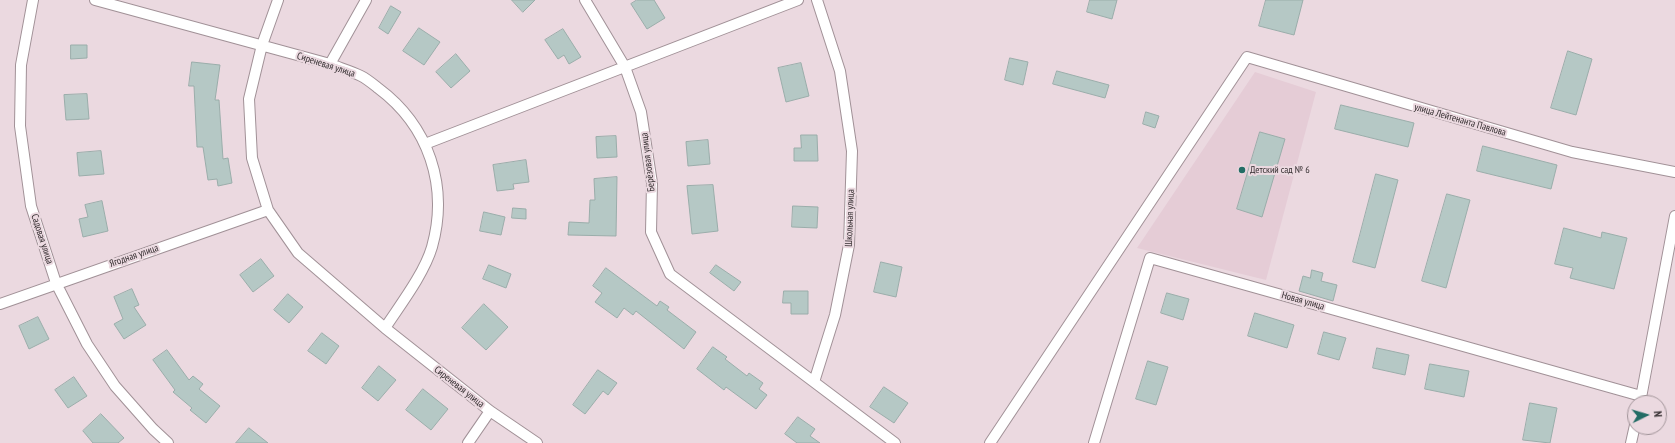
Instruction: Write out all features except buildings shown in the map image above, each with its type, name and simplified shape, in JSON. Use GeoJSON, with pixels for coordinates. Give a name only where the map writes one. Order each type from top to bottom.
{"type":"FeatureCollection","features":[{"type":"Feature","properties":{"kind":"street","name":"Садовая улица"},"geometry":{"type":"LineString","coordinates":[[33,0],[21,65],[20,126],[31,206],[56,283],[87,344],[115,386],[153,429],[168,443]]}},
{"type":"Feature","properties":{"kind":"street"},"geometry":{"type":"LineString","coordinates":[[95,0],[262,45]]}},
{"type":"Feature","properties":{"kind":"street","name":"Сиреневая улица"},"geometry":{"type":"LineString","coordinates":[[278,0],[262,45],[249,99],[252,158],[268,210],[298,254],[385,328],[490,411],[536,443]]}},
{"type":"Feature","properties":{"kind":"street"},"geometry":{"type":"LineString","coordinates":[[330,64],[366,0]]}},
{"type":"Feature","properties":{"kind":"street","name":"Берёзовая улица"},"geometry":{"type":"LineString","coordinates":[[586,0],[625,67],[641,112],[651,176],[651,232],[670,274],[814,382]]}},
{"type":"Feature","properties":{"kind":"street"},"geometry":{"type":"LineString","coordinates":[[425,144],[798,0]]}},
{"type":"Feature","properties":{"kind":"street","name":"Школьная улица"},"geometry":{"type":"LineString","coordinates":[[814,382],[835,315],[850,245],[852,151],[840,71],[817,0]]}},
{"type":"Feature","properties":{"kind":"street","name":"Сиреневая улица"},"geometry":{"type":"LineString","coordinates":[[262,45],[330,64],[362,76],[394,100],[411,120],[425,144],[434,171],[438,212],[432,248],[415,283],[385,328]]}},
{"type":"Feature","properties":{"kind":"street","name":"улица Лейтенанта Павлова"},"geometry":{"type":"LineString","coordinates":[[990,443],[1247,57],[1572,152],[1675,172]]}},
{"type":"Feature","properties":{"kind":"street","name":"Ягодная улица"},"geometry":{"type":"LineString","coordinates":[[0,304],[56,283],[268,210]]}},
{"type":"Feature","properties":{"kind":"street"},"geometry":{"type":"LineString","coordinates":[[1641,395],[1675,216]]}},
{"type":"Feature","properties":{"kind":"street","name":"Новая улица"},"geometry":{"type":"LineString","coordinates":[[1094,443],[1150,258],[1627,396]]}},
{"type":"Feature","properties":{"kind":"street"},"geometry":{"type":"LineString","coordinates":[[814,382],[895,443]]}},
{"type":"Feature","properties":{"kind":"street"},"geometry":{"type":"LineString","coordinates":[[468,443],[490,411]]}},
{"type":"Feature","properties":{"kind":"shaded area","name":"Детский сад № 6"},"geometry":{"type":"Polygon","coordinates":[[[1255,72],[1316,92],[1266,280],[1137,248],[1255,72]]]}},
{"type":"Feature","properties":{"kind":"place","name":"Детский сад № 6"},"geometry":{"type":"Point","coordinates":[1242,170]}}]}
